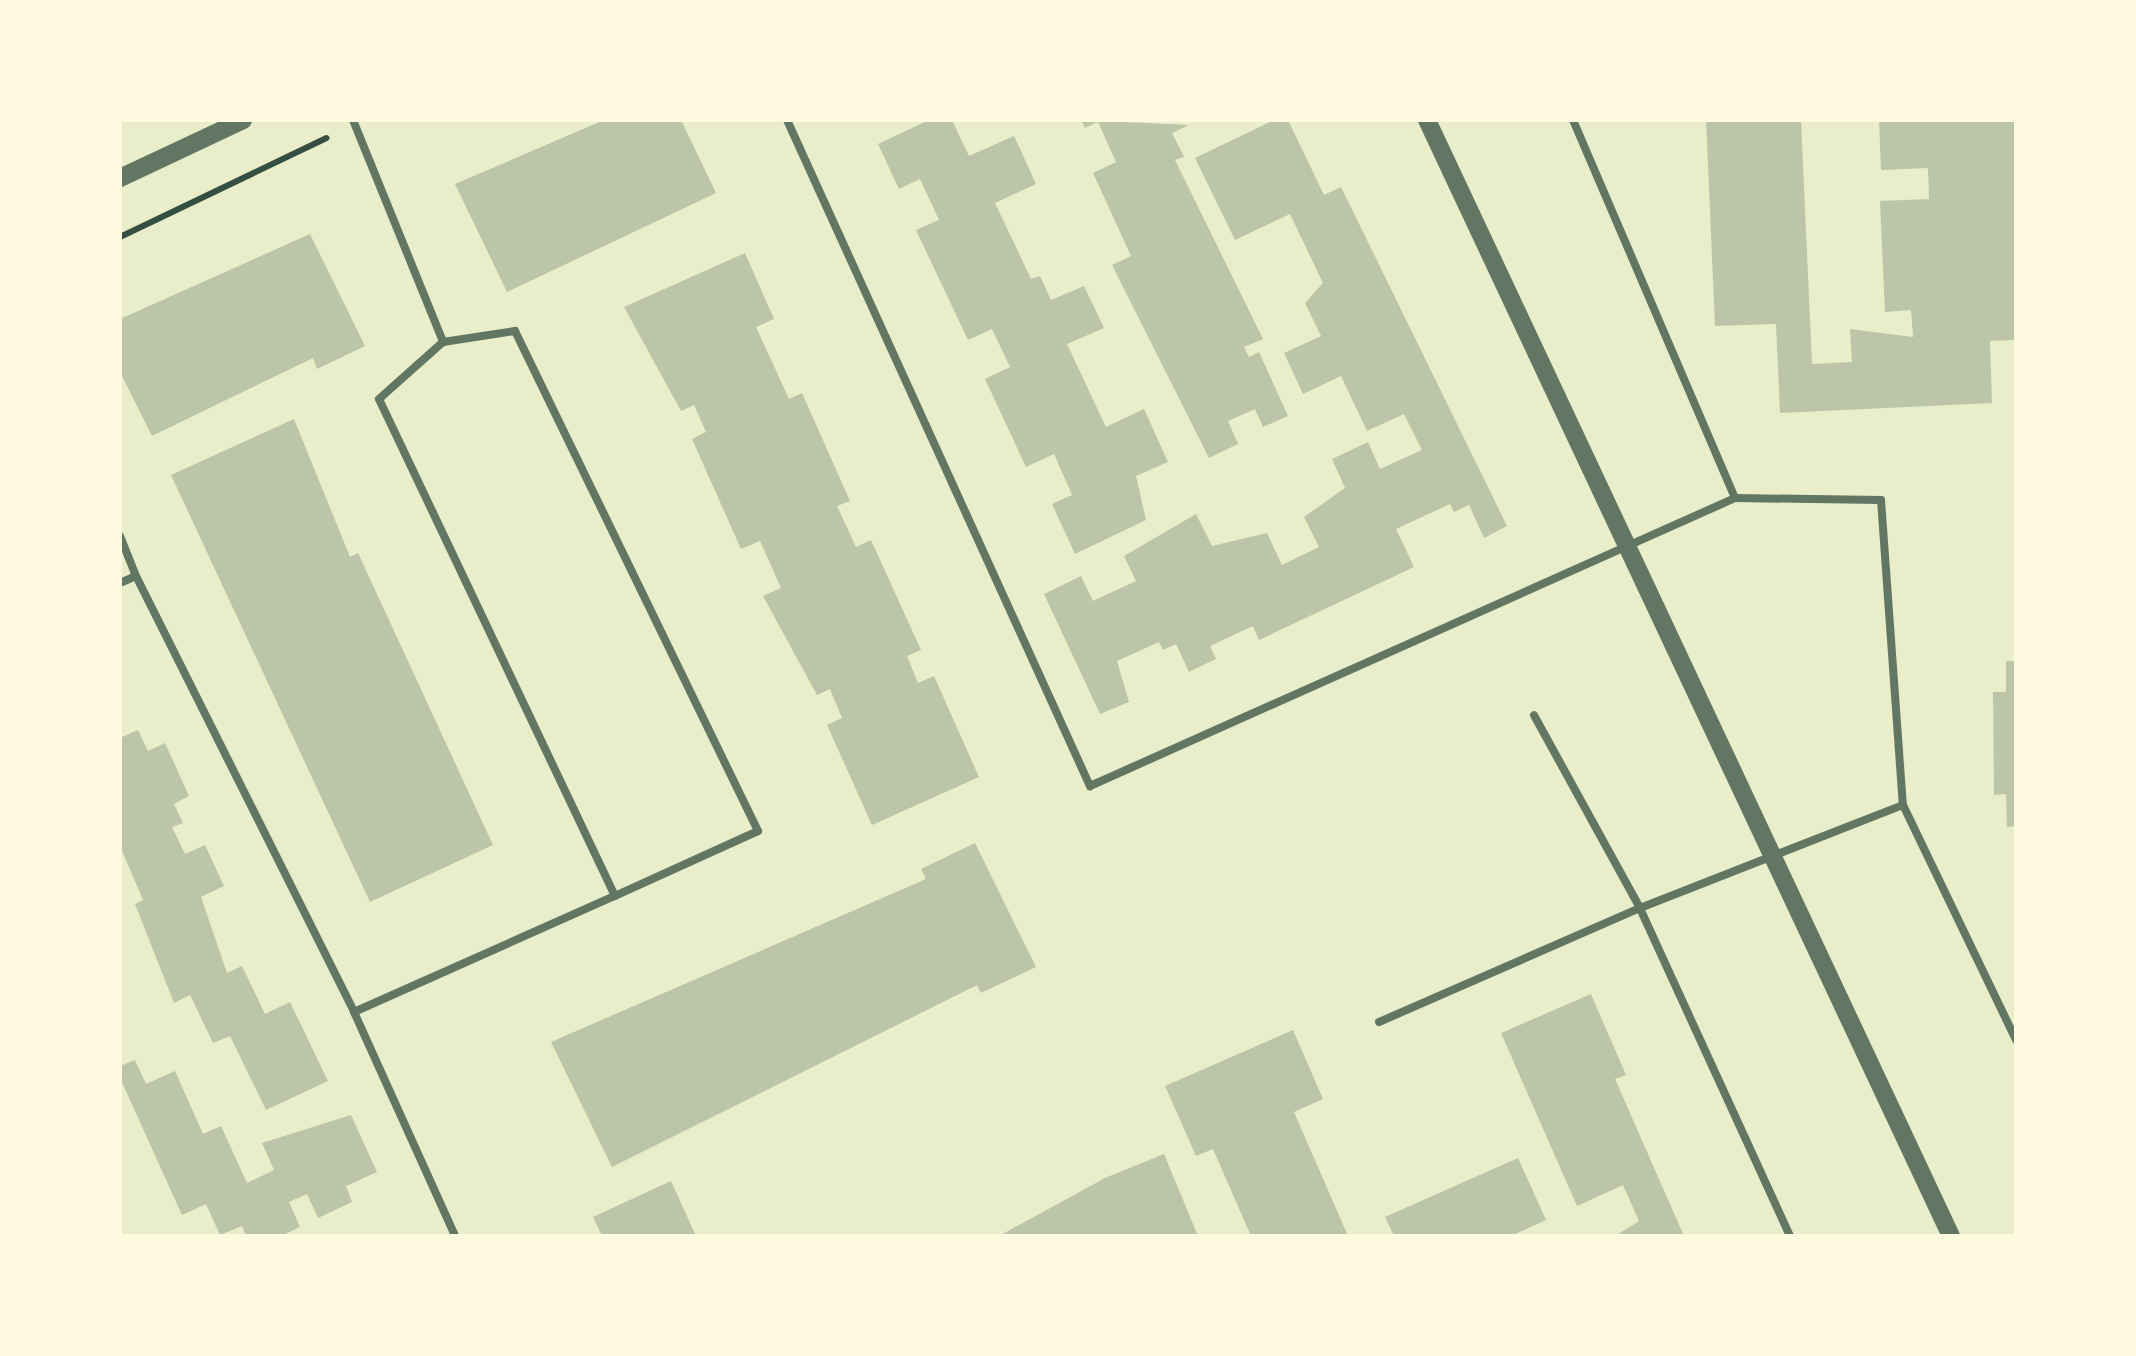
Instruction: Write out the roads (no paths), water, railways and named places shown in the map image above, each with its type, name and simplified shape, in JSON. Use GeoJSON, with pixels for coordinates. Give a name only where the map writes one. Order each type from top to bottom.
{"type":"FeatureCollection","features":[{"type":"Feature","properties":{"kind":"street"},"geometry":{"type":"LineString","coordinates":[[120,178],[242,120]]}},
{"type":"Feature","properties":{"kind":"street"},"geometry":{"type":"LineString","coordinates":[[1427,120],[1781,858],[1950,1236]]}},
{"type":"Feature","properties":{"kind":"lane"},"geometry":{"type":"LineString","coordinates":[[787,120],[1090,786],[1735,498],[1882,500],[1903,805],[2016,1040]]}},
{"type":"Feature","properties":{"kind":"lane"},"geometry":{"type":"LineString","coordinates":[[1573,120],[1735,498]]}},
{"type":"Feature","properties":{"kind":"lane"},"geometry":{"type":"LineString","coordinates":[[354,122],[443,342]]}},
{"type":"Feature","properties":{"kind":"lane"},"geometry":{"type":"LineString","coordinates":[[354,1012],[615,896],[758,831],[515,331],[443,342],[379,399],[615,896]]}},
{"type":"Feature","properties":{"kind":"lane"},"geometry":{"type":"LineString","coordinates":[[120,536],[136,576],[354,1012],[455,1236]]}},
{"type":"Feature","properties":{"kind":"lane"},"geometry":{"type":"LineString","coordinates":[[120,584],[136,576]]}},
{"type":"Feature","properties":{"kind":"lane"},"geometry":{"type":"LineString","coordinates":[[1534,714],[1640,908],[1790,1236]]}},
{"type":"Feature","properties":{"kind":"lane"},"geometry":{"type":"LineString","coordinates":[[1378,1022],[1640,908],[1781,858],[1903,805]]}}]}
